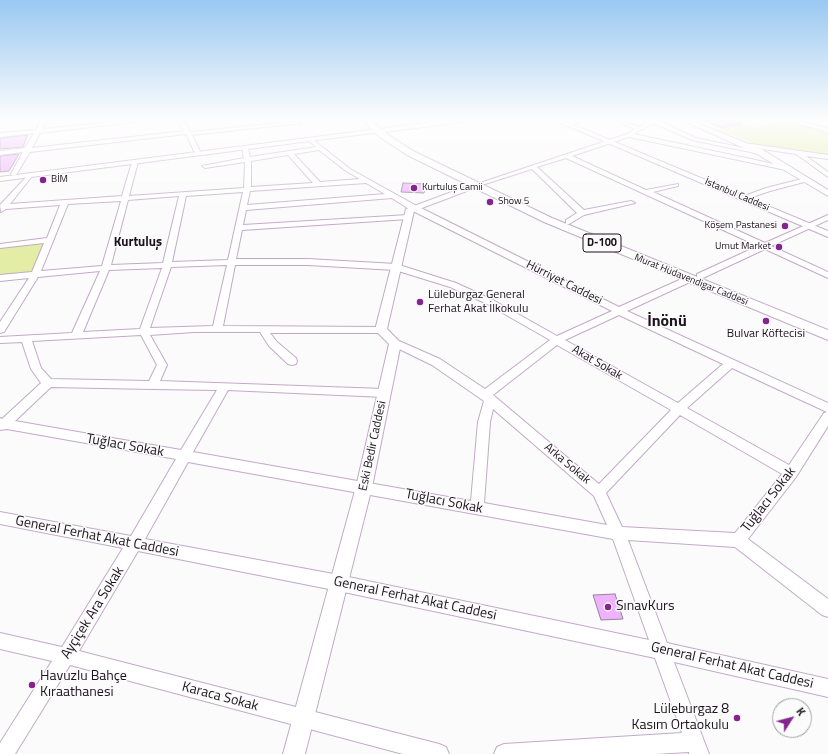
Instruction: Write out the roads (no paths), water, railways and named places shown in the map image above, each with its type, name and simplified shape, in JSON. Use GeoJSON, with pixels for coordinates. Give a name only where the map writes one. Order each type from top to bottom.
{"type":"FeatureCollection","features":[{"type":"Feature","properties":{"kind":"highway","name":"Murat Hüdavendigar Caddesi"},"geometry":{"type":"LineString","coordinates":[[424,155],[548,220],[694,278],[828,327]]}},
{"type":"Feature","properties":{"kind":"highway","name":"Murat Hüdavendigar Caddesi"},"geometry":{"type":"LineString","coordinates":[[480,185],[569,222],[694,278],[828,335]]}},
{"type":"Feature","properties":{"kind":"main road"},"geometry":{"type":"LineString","coordinates":[[14,176],[176,155]]}},
{"type":"Feature","properties":{"kind":"main road","name":"İstanbul Caddesi"},"geometry":{"type":"LineString","coordinates":[[641,155],[828,234]]}},
{"type":"Feature","properties":{"kind":"main road"},"geometry":{"type":"LineString","coordinates":[[765,155],[828,194]]}},
{"type":"Feature","properties":{"kind":"main road"},"geometry":{"type":"LineString","coordinates":[[0,178],[135,161]]}},
{"type":"Feature","properties":{"kind":"main road"},"geometry":{"type":"LineString","coordinates":[[395,344],[381,330],[408,217],[412,207],[480,185]]}},
{"type":"Feature","properties":{"kind":"main road","name":"Eski Bedir Caddesi"},"geometry":{"type":"LineString","coordinates":[[294,754],[364,487],[395,344]]}},
{"type":"Feature","properties":{"kind":"street"},"geometry":{"type":"LineString","coordinates":[[14,176],[26,155]]}},
{"type":"Feature","properties":{"kind":"street"},"geometry":{"type":"LineString","coordinates":[[217,329],[230,262],[247,190],[247,155]]}},
{"type":"Feature","properties":{"kind":"street"},"geometry":{"type":"LineString","coordinates":[[205,166],[282,155]]}},
{"type":"Feature","properties":{"kind":"street"},"geometry":{"type":"LineString","coordinates":[[292,155],[319,185]]}},
{"type":"Feature","properties":{"kind":"street","name":"Hürriyet Caddesi"},"geometry":{"type":"LineString","coordinates":[[328,155],[336,162],[366,181],[412,207],[730,364],[828,408]]}},
{"type":"Feature","properties":{"kind":"street"},"geometry":{"type":"LineString","coordinates":[[725,155],[786,168]]}},
{"type":"Feature","properties":{"kind":"street"},"geometry":{"type":"LineString","coordinates":[[801,155],[828,175]]}},
{"type":"Feature","properties":{"kind":"street"},"geometry":{"type":"LineString","coordinates":[[817,155],[828,157]]}},
{"type":"Feature","properties":{"kind":"street"},"geometry":{"type":"LineString","coordinates":[[480,185],[567,156],[828,275]]}},
{"type":"Feature","properties":{"kind":"street"},"geometry":{"type":"LineString","coordinates":[[76,336],[106,268],[135,161]]}},
{"type":"Feature","properties":{"kind":"street"},"geometry":{"type":"LineString","coordinates":[[533,167],[582,213]]}},
{"type":"Feature","properties":{"kind":"street"},"geometry":{"type":"LineString","coordinates":[[1,209],[30,175]]}},
{"type":"Feature","properties":{"kind":"street"},"geometry":{"type":"LineString","coordinates":[[743,198],[768,189],[806,180]]}},
{"type":"Feature","properties":{"kind":"street"},"geometry":{"type":"LineString","coordinates":[[1,209],[65,202],[366,181]]}},
{"type":"Feature","properties":{"kind":"street"},"geometry":{"type":"LineString","coordinates":[[646,192],[676,185]]}},
{"type":"Feature","properties":{"kind":"street"},"geometry":{"type":"LineString","coordinates":[[153,384],[162,365],[144,332],[167,266],[183,194]]}},
{"type":"Feature","properties":{"kind":"street"},"geometry":{"type":"LineString","coordinates":[[243,208],[393,196]]}},
{"type":"Feature","properties":{"kind":"street"},"geometry":{"type":"LineString","coordinates":[[0,330],[36,274],[65,202]]}},
{"type":"Feature","properties":{"kind":"street"},"geometry":{"type":"LineString","coordinates":[[569,222],[582,213],[631,204]]}},
{"type":"Feature","properties":{"kind":"street"},"geometry":{"type":"LineString","coordinates":[[238,228],[408,217]]}},
{"type":"Feature","properties":{"kind":"street"},"geometry":{"type":"LineString","coordinates":[[477,508],[484,422],[488,398],[557,340],[619,310],[694,278],[828,217]]}},
{"type":"Feature","properties":{"kind":"street"},"geometry":{"type":"LineString","coordinates":[[0,246],[50,240]]}},
{"type":"Feature","properties":{"kind":"street","name":"Akat Sokak"},"geometry":{"type":"LineString","coordinates":[[0,278],[106,268],[230,262],[308,262],[396,267],[459,288],[490,302],[791,473]]}},
{"type":"Feature","properties":{"kind":"street"},"geometry":{"type":"LineString","coordinates":[[0,340],[217,329],[381,330]]}},
{"type":"Feature","properties":{"kind":"street"},"geometry":{"type":"LineString","coordinates":[[263,329],[273,344],[292,361]]}},
{"type":"Feature","properties":{"kind":"street"},"geometry":{"type":"LineString","coordinates":[[26,339],[36,369],[48,383]]}},
{"type":"Feature","properties":{"kind":"street","name":"Arka Sokak"},"geometry":{"type":"LineString","coordinates":[[395,344],[436,362],[488,398],[599,492],[618,533],[697,748]]}},
{"type":"Feature","properties":{"kind":"street"},"geometry":{"type":"LineString","coordinates":[[599,492],[679,409],[730,364]]}},
{"type":"Feature","properties":{"kind":"street"},"geometry":{"type":"LineString","coordinates":[[1,425],[48,383],[225,386],[384,393]]}},
{"type":"Feature","properties":{"kind":"street","name":"Ayçiçek Ara Sokak"},"geometry":{"type":"LineString","coordinates":[[4,754],[135,544],[225,386]]}},
{"type":"Feature","properties":{"kind":"street","name":"Tuğlacı Sokak"},"geometry":{"type":"LineString","coordinates":[[1,425],[364,487],[618,533],[738,540],[791,473],[828,416]]}},
{"type":"Feature","properties":{"kind":"street","name":"General Ferhat Akat Caddesi"},"geometry":{"type":"LineString","coordinates":[[0,518],[339,583],[660,650],[828,688]]}},
{"type":"Feature","properties":{"kind":"street"},"geometry":{"type":"LineString","coordinates":[[738,540],[828,609]]}},
{"type":"Feature","properties":{"kind":"street","name":"Karaca Sokak"},"geometry":{"type":"LineString","coordinates":[[0,641],[66,656],[439,754]]}},
{"type":"Feature","properties":{"kind":"street"},"geometry":{"type":"LineString","coordinates":[[504,754],[697,748]]}},
{"type":"Feature","properties":{"kind":"place","name":"BİM"},"geometry":{"type":"Point","coordinates":[43,180]}},
{"type":"Feature","properties":{"kind":"place","name":"Kurtuluş Camii"},"geometry":{"type":"Point","coordinates":[414,188]}},
{"type":"Feature","properties":{"kind":"place","name":"Show 5"},"geometry":{"type":"Point","coordinates":[490,202]}},
{"type":"Feature","properties":{"kind":"place","name":"Köşem Pastanesi"},"geometry":{"type":"Point","coordinates":[785,226]}},
{"type":"Feature","properties":{"kind":"place","name":"Umut Market"},"geometry":{"type":"Point","coordinates":[779,247]}},
{"type":"Feature","properties":{"kind":"place","name":"Lüleburgaz General Ferhat Akat İlkokulu"},"geometry":{"type":"Point","coordinates":[420,302]}},
{"type":"Feature","properties":{"kind":"place","name":"Bulvar Köftecisi"},"geometry":{"type":"Point","coordinates":[766,321]}},
{"type":"Feature","properties":{"kind":"place","name":"SınavKurs"},"geometry":{"type":"Point","coordinates":[608,607]}},
{"type":"Feature","properties":{"kind":"place","name":"Havuzlu Bahçe Kıraathanesi"},"geometry":{"type":"Point","coordinates":[32,685]}},
{"type":"Feature","properties":{"kind":"place","name":"Lüleburgaz 8 Kasım Ortaokulu"},"geometry":{"type":"Point","coordinates":[737,718]}},
{"type":"Feature","properties":{"kind":"district","name":"Kurtuluş"},"geometry":{"type":"Point","coordinates":[138,243]}},
{"type":"Feature","properties":{"kind":"district","name":"İnönü"},"geometry":{"type":"Point","coordinates":[667,322]}}]}
